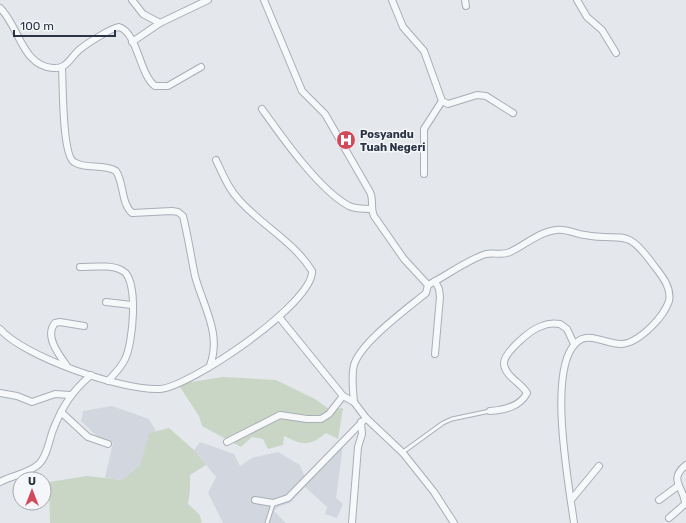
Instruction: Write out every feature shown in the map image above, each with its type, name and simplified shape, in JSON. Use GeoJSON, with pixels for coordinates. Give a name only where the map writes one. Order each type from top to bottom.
{"type":"FeatureCollection","features":[{"type":"Feature","properties":{"kind":"street"},"geometry":{"type":"LineString","coordinates":[[132,0],[144,14],[160,23]]}},
{"type":"Feature","properties":{"kind":"street"},"geometry":{"type":"LineString","coordinates":[[132,42],[160,23],[208,0]]}},
{"type":"Feature","properties":{"kind":"street"},"geometry":{"type":"LineString","coordinates":[[264,0],[302,91],[325,114],[371,195],[370,209],[404,259],[428,285]]}},
{"type":"Feature","properties":{"kind":"street"},"geometry":{"type":"LineString","coordinates":[[392,0],[403,27],[424,51],[442,101],[448,104],[477,95],[486,96],[513,113]]}},
{"type":"Feature","properties":{"kind":"street"},"geometry":{"type":"LineString","coordinates":[[577,0],[587,17],[602,30],[616,52]]}},
{"type":"Feature","properties":{"kind":"street"},"geometry":{"type":"LineString","coordinates":[[0,8],[34,61],[41,66],[49,68],[62,68],[82,48],[114,28],[119,28],[124,30],[132,42],[149,79],[157,86],[168,86],[201,67]]}},
{"type":"Feature","properties":{"kind":"street"},"geometry":{"type":"LineString","coordinates":[[62,68],[66,146],[71,160],[76,163],[104,166],[116,171],[128,207],[132,213],[172,211],[178,212],[183,216],[196,278],[214,334],[214,350],[210,365]]}},
{"type":"Feature","properties":{"kind":"street"},"geometry":{"type":"LineString","coordinates":[[424,174],[424,129],[442,101]]}},
{"type":"Feature","properties":{"kind":"street"},"geometry":{"type":"LineString","coordinates":[[262,109],[298,157],[328,189],[349,206],[357,209],[370,209]]}},
{"type":"Feature","properties":{"kind":"street"},"geometry":{"type":"LineString","coordinates":[[0,329],[26,348],[67,366],[108,381],[146,388],[164,388],[174,385],[242,347],[279,317],[310,280],[312,271],[286,242],[241,202],[225,180],[216,160]]}},
{"type":"Feature","properties":{"kind":"street"},"geometry":{"type":"LineString","coordinates":[[454,523],[434,492],[403,453],[364,420],[354,402],[352,380],[354,366],[362,350],[426,293],[428,285],[487,254],[506,254],[553,230],[563,229],[594,236],[619,236],[631,240],[644,252],[666,284],[669,295],[667,307],[650,329],[628,343],[614,344],[589,338],[579,340],[574,344],[564,368],[560,392],[574,523]]}},
{"type":"Feature","properties":{"kind":"street"},"geometry":{"type":"LineString","coordinates":[[80,267],[102,267],[123,271],[131,280],[132,330],[128,352],[121,367],[108,381]]}},
{"type":"Feature","properties":{"kind":"street"},"geometry":{"type":"LineString","coordinates":[[435,281],[440,289],[435,354]]}},
{"type":"Feature","properties":{"kind":"street"},"geometry":{"type":"LineString","coordinates":[[106,302],[132,305]]}},
{"type":"Feature","properties":{"kind":"street"},"geometry":{"type":"LineString","coordinates":[[279,317],[342,396],[354,402]]}},
{"type":"Feature","properties":{"kind":"street"},"geometry":{"type":"LineString","coordinates":[[67,366],[53,343],[52,328],[55,323],[60,322],[84,326]]}},
{"type":"Feature","properties":{"kind":"street"},"geometry":{"type":"LineString","coordinates":[[490,411],[509,409],[527,393],[510,375],[504,366],[504,362],[507,353],[528,334],[541,326],[560,324],[568,329],[574,344]]}},
{"type":"Feature","properties":{"kind":"street"},"geometry":{"type":"LineString","coordinates":[[0,482],[23,474],[42,460],[61,412],[70,395],[91,375]]}},
{"type":"Feature","properties":{"kind":"street"},"geometry":{"type":"LineString","coordinates":[[0,393],[17,396],[32,402],[55,394],[70,395]]}},
{"type":"Feature","properties":{"kind":"street"},"geometry":{"type":"LineString","coordinates":[[226,442],[280,415],[307,419],[321,419],[329,414],[342,396]]}},
{"type":"Feature","properties":{"kind":"street"},"geometry":{"type":"LineString","coordinates":[[61,412],[88,437],[108,444]]}},
{"type":"Feature","properties":{"kind":"street"},"geometry":{"type":"LineString","coordinates":[[255,500],[273,503],[284,500],[296,492],[364,420]]}},
{"type":"Feature","properties":{"kind":"street"},"geometry":{"type":"LineString","coordinates":[[352,523],[358,447],[364,420]]}},
{"type":"Feature","properties":{"kind":"street"},"geometry":{"type":"LineString","coordinates":[[669,518],[685,504],[678,486],[678,474],[686,465]]}},
{"type":"Feature","properties":{"kind":"street"},"geometry":{"type":"LineString","coordinates":[[571,500],[599,466]]}},
{"type":"Feature","properties":{"kind":"street"},"geometry":{"type":"LineString","coordinates":[[659,500],[678,486]]}},
{"type":"Feature","properties":{"kind":"lane"},"geometry":{"type":"LineString","coordinates":[[403,453],[443,424],[459,417],[490,411]]}},
{"type":"Feature","properties":{"kind":"lane"},"geometry":{"type":"LineString","coordinates":[[267,523],[273,503]]}},
{"type":"Feature","properties":{"kind":"shaded area"},"geometry":{"type":"Polygon","coordinates":[[[112,406],[149,419],[156,431],[149,433],[140,465],[122,480],[105,478],[113,443],[98,437],[81,421],[83,411],[112,406]]]}},
{"type":"Feature","properties":{"kind":"shaded area"},"geometry":{"type":"Polygon","coordinates":[[[200,442],[234,454],[240,466],[252,458],[278,452],[300,465],[305,477],[343,445],[336,498],[343,504],[337,518],[325,514],[327,507],[305,487],[290,503],[278,507],[274,511],[286,523],[223,523],[208,493],[216,477],[194,450],[200,442]]]}},
{"type":"Feature","properties":{"kind":"green space"},"geometry":{"type":"Polygon","coordinates":[[[223,377],[276,380],[315,399],[329,409],[343,408],[338,439],[326,433],[315,441],[301,443],[284,436],[283,445],[268,449],[263,439],[252,437],[241,447],[202,426],[199,416],[178,384],[223,377]]]}},
{"type":"Feature","properties":{"kind":"green space"},"geometry":{"type":"Polygon","coordinates":[[[169,428],[194,450],[206,465],[190,475],[188,504],[199,514],[202,522],[50,523],[50,511],[52,511],[52,482],[87,476],[122,480],[140,465],[149,433],[169,428]]]}},
{"type":"Feature","properties":{"kind":"place","name":"Posyandu Tuah Negeri"},"geometry":{"type":"Point","coordinates":[346,140]}}]}
